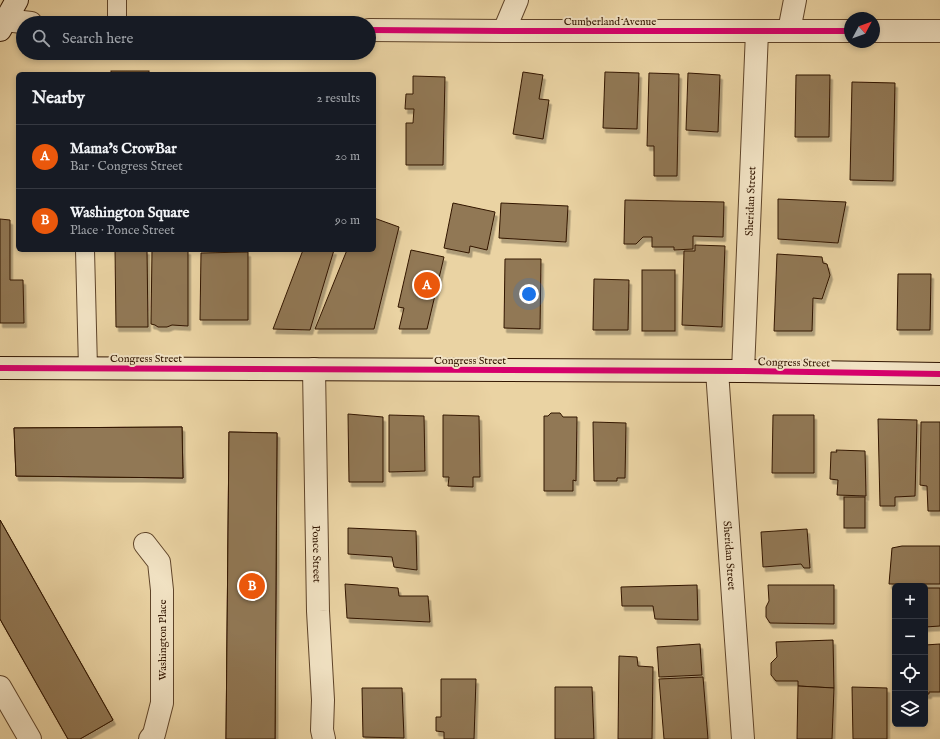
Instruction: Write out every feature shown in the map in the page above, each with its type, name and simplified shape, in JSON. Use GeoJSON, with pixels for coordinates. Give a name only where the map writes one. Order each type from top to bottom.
{"type":"FeatureCollection","features":[{"type":"Feature","properties":{"kind":"street"},"geometry":{"type":"LineString","coordinates":[[2,23],[17,0]]}},
{"type":"Feature","properties":{"kind":"street"},"geometry":{"type":"LineString","coordinates":[[504,31],[517,0]]}},
{"type":"Feature","properties":{"kind":"street"},"geometry":{"type":"LineString","coordinates":[[789,31],[795,0]]}},
{"type":"Feature","properties":{"kind":"street"},"geometry":{"type":"LineString","coordinates":[[2,23],[16,23]]}},
{"type":"Feature","properties":{"kind":"street","name":"Cumberland Avenue"},"geometry":{"type":"LineString","coordinates":[[376,30],[844,31]]}},
{"type":"Feature","properties":{"kind":"street"},"geometry":{"type":"LineString","coordinates":[[880,31],[940,31]]}},
{"type":"Feature","properties":{"kind":"street","name":"Sheridan Street"},"geometry":{"type":"LineString","coordinates":[[743,371],[757,32]]}},
{"type":"Feature","properties":{"kind":"street","name":"Congress Street"},"geometry":{"type":"LineString","coordinates":[[0,368],[743,371],[940,374]]}},
{"type":"Feature","properties":{"kind":"street","name":"Ponce Street"},"geometry":{"type":"LineString","coordinates":[[314,369],[318,611],[323,700],[322,730],[324,739]]}},
{"type":"Feature","properties":{"kind":"street","name":"Sheridan Street"},"geometry":{"type":"LineString","coordinates":[[717,371],[743,739]]}},
{"type":"Feature","properties":{"kind":"street","name":"Washington Place"},"geometry":{"type":"LineString","coordinates":[[146,544],[159,562],[162,590],[162,703],[154,734],[150,739]]}},
{"type":"Feature","properties":{"kind":"street"},"geometry":{"type":"LineString","coordinates":[[0,687],[30,739]]}},
{"type":"Feature","properties":{"kind":"lane"},"geometry":{"type":"LineString","coordinates":[[117,0],[117,16]]}},
{"type":"Feature","properties":{"kind":"lane"},"geometry":{"type":"LineString","coordinates":[[85,252],[88,368]]}},
{"type":"Feature","properties":{"kind":"building"},"geometry":{"type":"Polygon","coordinates":[[[111,71],[149,71],[149,72],[111,71]]]}},
{"type":"Feature","properties":{"kind":"building"},"geometry":{"type":"Polygon","coordinates":[[[523,72],[543,75],[539,99],[549,100],[543,139],[513,134],[523,72]]]}},
{"type":"Feature","properties":{"kind":"building"},"geometry":{"type":"Polygon","coordinates":[[[605,72],[639,73],[637,129],[603,128],[605,72]]]}},
{"type":"Feature","properties":{"kind":"building"},"geometry":{"type":"Polygon","coordinates":[[[649,73],[679,74],[677,176],[654,176],[654,146],[647,146],[649,73]]]}},
{"type":"Feature","properties":{"kind":"building"},"geometry":{"type":"Polygon","coordinates":[[[688,73],[720,75],[718,132],[686,130],[688,73]]]}},
{"type":"Feature","properties":{"kind":"building"},"geometry":{"type":"Polygon","coordinates":[[[796,75],[830,75],[829,137],[795,137],[796,75]]]}},
{"type":"Feature","properties":{"kind":"building"},"geometry":{"type":"Polygon","coordinates":[[[413,76],[445,77],[443,165],[406,165],[406,123],[413,123],[414,109],[405,109],[406,94],[413,94],[413,76]]]}},
{"type":"Feature","properties":{"kind":"building"},"geometry":{"type":"Polygon","coordinates":[[[852,82],[895,83],[893,181],[850,180],[852,82]]]}},
{"type":"Feature","properties":{"kind":"building"},"geometry":{"type":"Polygon","coordinates":[[[778,199],[846,202],[838,243],[778,239],[778,199]]]}},
{"type":"Feature","properties":{"kind":"building"},"geometry":{"type":"Polygon","coordinates":[[[625,200],[724,202],[723,237],[693,236],[693,249],[674,250],[674,247],[652,247],[652,237],[643,237],[636,244],[624,244],[625,200]]]}},
{"type":"Feature","properties":{"kind":"building"},"geometry":{"type":"Polygon","coordinates":[[[453,203],[495,212],[487,250],[470,246],[469,253],[444,248],[453,203]]]}},
{"type":"Feature","properties":{"kind":"building"},"geometry":{"type":"Polygon","coordinates":[[[501,203],[568,206],[566,242],[499,238],[501,203]]]}},
{"type":"Feature","properties":{"kind":"building"},"geometry":{"type":"Polygon","coordinates":[[[0,219],[10,220],[10,280],[23,280],[24,323],[0,323],[0,219]]]}},
{"type":"Feature","properties":{"kind":"building"},"geometry":{"type":"Polygon","coordinates":[[[376,219],[399,227],[374,329],[315,329],[346,252],[376,252],[376,219]]]}},
{"type":"Feature","properties":{"kind":"building"},"geometry":{"type":"Polygon","coordinates":[[[695,245],[725,246],[722,327],[682,325],[684,251],[695,251],[695,245]]]}},
{"type":"Feature","properties":{"kind":"building"},"geometry":{"type":"Polygon","coordinates":[[[411,250],[444,257],[427,329],[399,329],[404,308],[398,307],[411,250]]]}},
{"type":"Feature","properties":{"kind":"building"},"geometry":{"type":"Polygon","coordinates":[[[115,252],[147,252],[148,327],[116,327],[115,252]]]}},
{"type":"Feature","properties":{"kind":"building"},"geometry":{"type":"Polygon","coordinates":[[[152,252],[188,252],[188,326],[172,325],[167,327],[158,327],[151,324],[152,252]]]}},
{"type":"Feature","properties":{"kind":"building"},"geometry":{"type":"Polygon","coordinates":[[[248,252],[248,320],[200,320],[201,253],[248,252]]]}},
{"type":"Feature","properties":{"kind":"building"},"geometry":{"type":"Polygon","coordinates":[[[302,252],[333,252],[310,330],[273,329],[302,252]]]}},
{"type":"Feature","properties":{"kind":"building"},"geometry":{"type":"Polygon","coordinates":[[[777,254],[822,257],[823,263],[827,264],[830,275],[822,299],[813,298],[812,331],[774,331],[777,254]]]}},
{"type":"Feature","properties":{"kind":"building"},"geometry":{"type":"Polygon","coordinates":[[[505,259],[541,259],[540,329],[504,328],[505,259]]]}},
{"type":"Feature","properties":{"kind":"building"},"geometry":{"type":"Polygon","coordinates":[[[642,270],[675,270],[675,331],[642,331],[642,270]]]}},
{"type":"Feature","properties":{"kind":"building"},"geometry":{"type":"Polygon","coordinates":[[[898,274],[931,274],[930,330],[897,330],[898,274]]]}},
{"type":"Feature","properties":{"kind":"building"},"geometry":{"type":"Polygon","coordinates":[[[594,279],[629,280],[628,330],[593,330],[594,279]]]}},
{"type":"Feature","properties":{"kind":"building"},"geometry":{"type":"Polygon","coordinates":[[[551,413],[560,413],[563,417],[577,417],[576,481],[573,480],[573,491],[544,491],[544,416],[548,416],[551,413]]]}},
{"type":"Feature","properties":{"kind":"building"},"geometry":{"type":"Polygon","coordinates":[[[348,414],[383,417],[383,482],[349,482],[348,414]]]}},
{"type":"Feature","properties":{"kind":"building"},"geometry":{"type":"Polygon","coordinates":[[[389,415],[424,416],[425,471],[389,472],[389,415]]]}},
{"type":"Feature","properties":{"kind":"building"},"geometry":{"type":"Polygon","coordinates":[[[443,415],[479,416],[480,477],[473,477],[473,487],[448,486],[449,477],[443,477],[443,415]]]}},
{"type":"Feature","properties":{"kind":"building"},"geometry":{"type":"Polygon","coordinates":[[[773,415],[814,415],[814,473],[772,473],[773,415]]]}},
{"type":"Feature","properties":{"kind":"building"},"geometry":{"type":"Polygon","coordinates":[[[878,419],[917,420],[915,496],[895,497],[895,506],[880,506],[878,419]]]}},
{"type":"Feature","properties":{"kind":"building"},"geometry":{"type":"Polygon","coordinates":[[[593,422],[626,423],[625,478],[617,478],[617,481],[594,481],[593,422]]]}},
{"type":"Feature","properties":{"kind":"building"},"geometry":{"type":"Polygon","coordinates":[[[921,422],[940,422],[940,511],[928,511],[927,486],[920,485],[921,422]]]}},
{"type":"Feature","properties":{"kind":"building"},"geometry":{"type":"Polygon","coordinates":[[[182,427],[183,478],[16,476],[14,428],[182,427]]]}},
{"type":"Feature","properties":{"kind":"building"},"geometry":{"type":"Polygon","coordinates":[[[182,427],[183,478],[16,476],[14,428],[182,427]]]}},
{"type":"Feature","properties":{"kind":"building"},"geometry":{"type":"Polygon","coordinates":[[[229,432],[277,433],[275,739],[226,739],[229,432]]]}},
{"type":"Feature","properties":{"kind":"building"},"geometry":{"type":"Polygon","coordinates":[[[229,432],[277,433],[275,739],[226,739],[229,432]]]}},
{"type":"Feature","properties":{"kind":"building"},"geometry":{"type":"Polygon","coordinates":[[[836,450],[865,451],[866,496],[837,495],[838,480],[830,479],[831,452],[837,452],[836,450]]]}},
{"type":"Feature","properties":{"kind":"building"},"geometry":{"type":"Polygon","coordinates":[[[844,497],[865,497],[865,528],[844,528],[844,497]]]}},
{"type":"Feature","properties":{"kind":"building"},"geometry":{"type":"Polygon","coordinates":[[[0,520],[113,720],[80,739],[68,739],[0,619],[0,520]]]}},
{"type":"Feature","properties":{"kind":"building"},"geometry":{"type":"Polygon","coordinates":[[[0,520],[113,720],[80,739],[68,739],[0,619],[0,520]]]}},
{"type":"Feature","properties":{"kind":"building"},"geometry":{"type":"Polygon","coordinates":[[[348,528],[416,531],[417,570],[394,567],[392,557],[348,554],[348,528]]]}},
{"type":"Feature","properties":{"kind":"building"},"geometry":{"type":"Polygon","coordinates":[[[807,529],[810,568],[804,568],[801,564],[763,567],[761,532],[807,529]]]}},
{"type":"Feature","properties":{"kind":"building"},"geometry":{"type":"Polygon","coordinates":[[[902,546],[940,546],[940,584],[889,584],[892,548],[902,546]]]}},
{"type":"Feature","properties":{"kind":"building"},"geometry":{"type":"Polygon","coordinates":[[[345,584],[398,588],[399,596],[428,596],[430,622],[347,618],[345,584]]]}},
{"type":"Feature","properties":{"kind":"building"},"geometry":{"type":"Polygon","coordinates":[[[697,585],[698,620],[655,619],[653,606],[622,606],[621,587],[697,585]]]}},
{"type":"Feature","properties":{"kind":"building"},"geometry":{"type":"Polygon","coordinates":[[[768,585],[834,585],[834,624],[770,623],[766,617],[766,607],[769,601],[768,585]]]}},
{"type":"Feature","properties":{"kind":"building"},"geometry":{"type":"Polygon","coordinates":[[[928,588],[940,588],[940,626],[928,627],[928,588]]]}},
{"type":"Feature","properties":{"kind":"building"},"geometry":{"type":"Polygon","coordinates":[[[833,640],[834,688],[798,686],[798,681],[776,681],[771,675],[771,663],[777,657],[776,642],[833,640]]]}},
{"type":"Feature","properties":{"kind":"building"},"geometry":{"type":"Polygon","coordinates":[[[700,644],[702,675],[659,677],[657,647],[700,644]]]}},
{"type":"Feature","properties":{"kind":"building"},"geometry":{"type":"Polygon","coordinates":[[[940,644],[940,692],[929,692],[929,694],[928,694],[928,645],[940,644]]]}},
{"type":"Feature","properties":{"kind":"building"},"geometry":{"type":"Polygon","coordinates":[[[619,656],[637,657],[638,666],[653,667],[652,739],[618,739],[619,656]]]}},
{"type":"Feature","properties":{"kind":"building"},"geometry":{"type":"Polygon","coordinates":[[[703,677],[708,739],[664,739],[659,679],[703,677]]]}},
{"type":"Feature","properties":{"kind":"building"},"geometry":{"type":"Polygon","coordinates":[[[441,679],[476,679],[474,739],[444,739],[444,732],[436,731],[436,717],[441,717],[441,679]]]}},
{"type":"Feature","properties":{"kind":"building"},"geometry":{"type":"Polygon","coordinates":[[[798,686],[834,688],[832,739],[797,739],[798,686]]]}},
{"type":"Feature","properties":{"kind":"building"},"geometry":{"type":"Polygon","coordinates":[[[555,687],[592,687],[594,739],[555,739],[555,687]]]}},
{"type":"Feature","properties":{"kind":"building"},"geometry":{"type":"Polygon","coordinates":[[[852,687],[887,688],[887,739],[853,739],[852,687]]]}},
{"type":"Feature","properties":{"kind":"building"},"geometry":{"type":"Polygon","coordinates":[[[362,688],[402,688],[404,738],[363,737],[362,688]]]}},
{"type":"Feature","properties":{"kind":"cycle path"},"geometry":{"type":"LineString","coordinates":[[376,30],[844,31]]}},
{"type":"Feature","properties":{"kind":"cycle path"},"geometry":{"type":"LineString","coordinates":[[0,368],[743,371],[940,374]]}},
{"type":"Feature","properties":{"kind":"place","name":"Mama's CrowBar"},"geometry":{"type":"Point","coordinates":[427,285]}},
{"type":"Feature","properties":{"kind":"place","name":"Washington Square"},"geometry":{"type":"Point","coordinates":[252,586]}}]}
